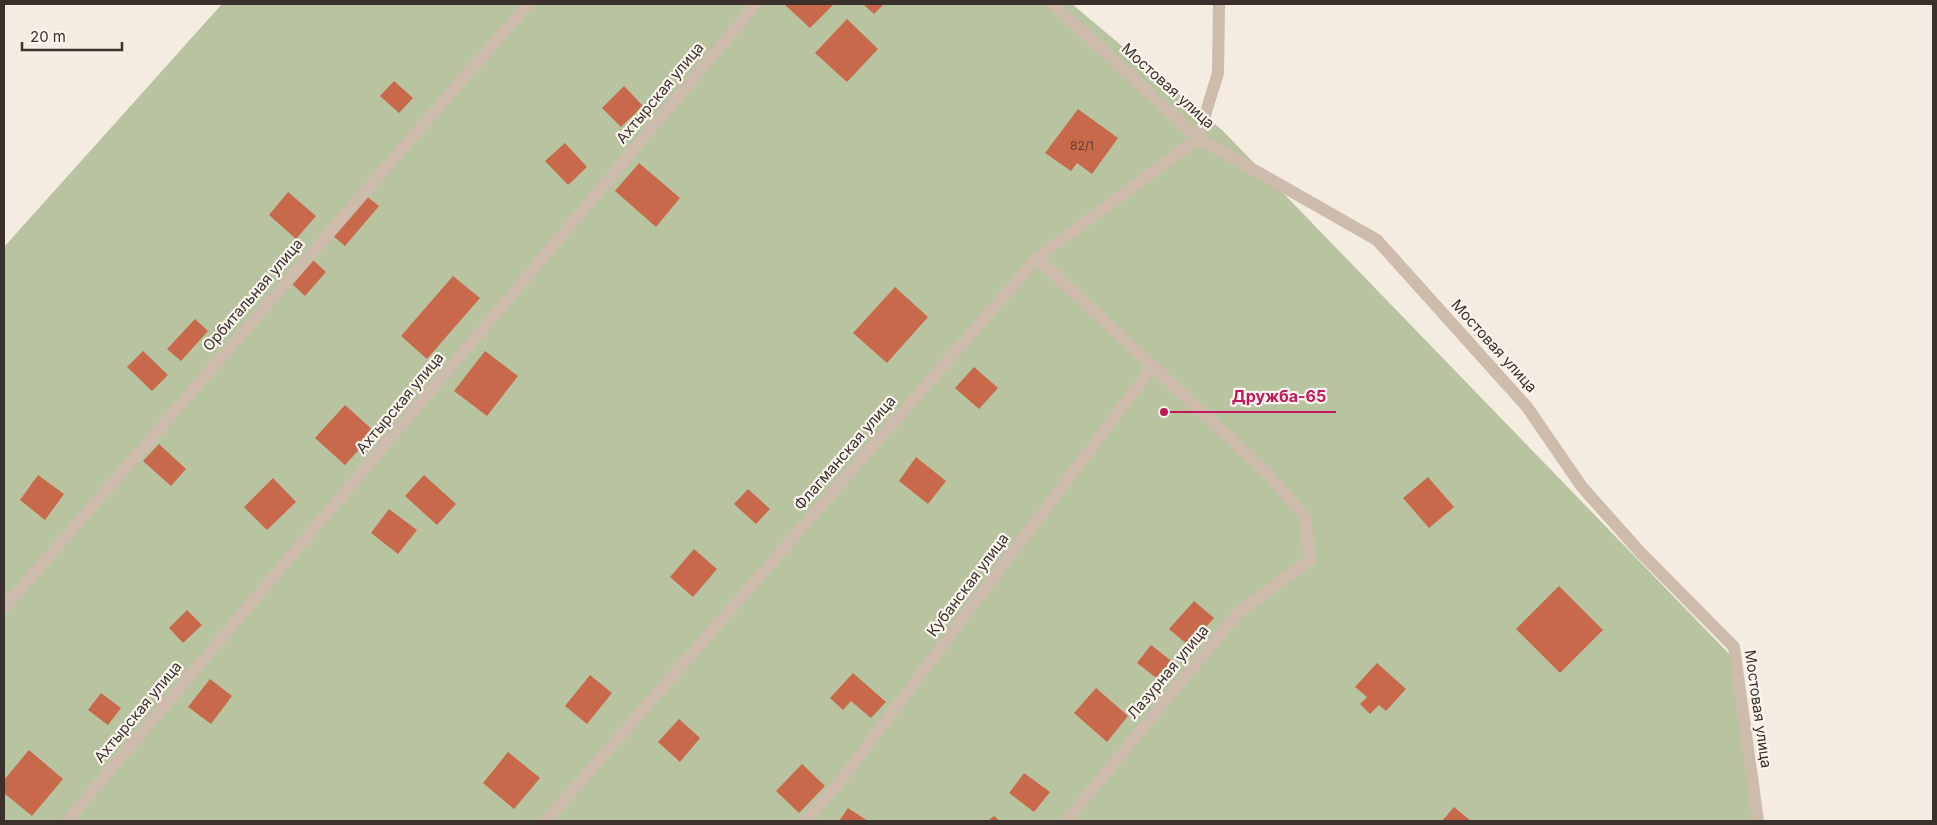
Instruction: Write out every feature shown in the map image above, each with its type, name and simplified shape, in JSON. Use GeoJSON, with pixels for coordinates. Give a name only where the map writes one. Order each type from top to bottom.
{"type":"FeatureCollection","features":[{"type":"Feature","properties":{"kind":"lane","name":"Орбитальная улица"},"geometry":{"type":"LineString","coordinates":[[4,608],[528,4]]}},
{"type":"Feature","properties":{"kind":"lane","name":"Ахтырская улица"},"geometry":{"type":"LineString","coordinates":[[66,821],[500,310],[756,4]]}},
{"type":"Feature","properties":{"kind":"lane","name":"Мостовая улица"},"geometry":{"type":"LineString","coordinates":[[1053,4],[1198,138],[1377,240],[1527,407],[1582,487],[1640,552],[1734,647],[1758,821]]}},
{"type":"Feature","properties":{"kind":"lane"},"geometry":{"type":"LineString","coordinates":[[1198,138],[1218,73],[1219,4]]}},
{"type":"Feature","properties":{"kind":"lane","name":"Флагманская улица"},"geometry":{"type":"LineString","coordinates":[[546,821],[1037,258],[1198,138]]}},
{"type":"Feature","properties":{"kind":"lane"},"geometry":{"type":"LineString","coordinates":[[1037,258],[1154,366]]}},
{"type":"Feature","properties":{"kind":"lane","name":"Лазурная улица"},"geometry":{"type":"LineString","coordinates":[[1066,821],[1237,614],[1310,560],[1305,516],[1265,471],[1154,366]]}},
{"type":"Feature","properties":{"kind":"lane","name":"Кубанская улица"},"geometry":{"type":"LineString","coordinates":[[806,821],[842,779],[1154,366]]}},
{"type":"Feature","properties":{"kind":"green space"},"geometry":{"type":"Polygon","coordinates":[[[222,4],[1072,4],[1223,131],[1737,662],[1756,821],[4,821],[4,247],[222,4]]]}},
{"type":"Feature","properties":{"kind":"building"},"geometry":{"type":"Polygon","coordinates":[[[784,4],[834,4],[810,28],[784,4]]]}},
{"type":"Feature","properties":{"kind":"building"},"geometry":{"type":"Polygon","coordinates":[[[863,4],[884,4],[874,14],[863,4]]]}},
{"type":"Feature","properties":{"kind":"building"},"geometry":{"type":"Polygon","coordinates":[[[847,19],[878,49],[847,82],[815,53],[847,19]]]}},
{"type":"Feature","properties":{"kind":"building"},"geometry":{"type":"Polygon","coordinates":[[[394,81],[413,98],[399,113],[380,96],[394,81]]]}},
{"type":"Feature","properties":{"kind":"building"},"geometry":{"type":"Polygon","coordinates":[[[624,86],[643,106],[621,127],[602,108],[624,86]]]}},
{"type":"Feature","properties":{"kind":"building"},"geometry":{"type":"Polygon","coordinates":[[[1078,109],[1118,138],[1092,174],[1077,163],[1071,171],[1045,153],[1078,109]]]}},
{"type":"Feature","properties":{"kind":"building"},"geometry":{"type":"Polygon","coordinates":[[[565,143],[587,167],[568,185],[545,161],[565,143]]]}},
{"type":"Feature","properties":{"kind":"building"},"geometry":{"type":"Polygon","coordinates":[[[639,163],[680,198],[656,227],[615,191],[639,163]]]}},
{"type":"Feature","properties":{"kind":"building"},"geometry":{"type":"Polygon","coordinates":[[[288,192],[316,216],[296,239],[269,215],[288,192]]]}},
{"type":"Feature","properties":{"kind":"building"},"geometry":{"type":"Polygon","coordinates":[[[366,196],[379,206],[345,246],[333,236],[366,196]]]}},
{"type":"Feature","properties":{"kind":"building"},"geometry":{"type":"Polygon","coordinates":[[[313,260],[326,272],[305,296],[292,284],[313,260]]]}},
{"type":"Feature","properties":{"kind":"building"},"geometry":{"type":"Polygon","coordinates":[[[453,276],[480,298],[427,359],[401,336],[453,276]]]}},
{"type":"Feature","properties":{"kind":"building"},"geometry":{"type":"Polygon","coordinates":[[[895,287],[928,317],[887,363],[853,333],[895,287]]]}},
{"type":"Feature","properties":{"kind":"building"},"geometry":{"type":"Polygon","coordinates":[[[195,319],[208,331],[181,361],[167,349],[195,319]]]}},
{"type":"Feature","properties":{"kind":"building"},"geometry":{"type":"Polygon","coordinates":[[[143,351],[168,375],[152,391],[127,367],[143,351]]]}},
{"type":"Feature","properties":{"kind":"building"},"geometry":{"type":"Polygon","coordinates":[[[485,351],[518,376],[487,416],[454,391],[485,351]]]}},
{"type":"Feature","properties":{"kind":"building"},"geometry":{"type":"Polygon","coordinates":[[[974,367],[998,388],[979,409],[955,388],[974,367]]]}},
{"type":"Feature","properties":{"kind":"building"},"geometry":{"type":"Polygon","coordinates":[[[345,405],[375,432],[345,465],[315,438],[345,405]]]}},
{"type":"Feature","properties":{"kind":"building"},"geometry":{"type":"Polygon","coordinates":[[[159,444],[186,469],[171,486],[143,461],[159,444]]]}},
{"type":"Feature","properties":{"kind":"building"},"geometry":{"type":"Polygon","coordinates":[[[916,457],[946,481],[928,504],[899,481],[916,457]]]}},
{"type":"Feature","properties":{"kind":"building"},"geometry":{"type":"Polygon","coordinates":[[[38,475],[64,494],[45,520],[20,500],[38,475]]]}},
{"type":"Feature","properties":{"kind":"building"},"geometry":{"type":"Polygon","coordinates":[[[424,475],[456,504],[437,525],[405,496],[424,475]]]}},
{"type":"Feature","properties":{"kind":"building"},"geometry":{"type":"Polygon","coordinates":[[[1428,477],[1454,507],[1429,528],[1403,498],[1428,477]]]}},
{"type":"Feature","properties":{"kind":"building"},"geometry":{"type":"Polygon","coordinates":[[[273,478],[296,502],[267,530],[244,507],[273,478]]]}},
{"type":"Feature","properties":{"kind":"building"},"geometry":{"type":"Polygon","coordinates":[[[748,489],[770,509],[756,524],[734,504],[748,489]]]}},
{"type":"Feature","properties":{"kind":"building"},"geometry":{"type":"Polygon","coordinates":[[[389,509],[417,530],[398,554],[371,533],[389,509]]]}},
{"type":"Feature","properties":{"kind":"building"},"geometry":{"type":"Polygon","coordinates":[[[694,549],[717,569],[693,597],[670,577],[694,549]]]}},
{"type":"Feature","properties":{"kind":"building"},"geometry":{"type":"Polygon","coordinates":[[[1559,586],[1603,630],[1560,673],[1516,629],[1559,586]]]}},
{"type":"Feature","properties":{"kind":"building"},"geometry":{"type":"Polygon","coordinates":[[[1194,601],[1214,618],[1189,646],[1169,629],[1194,601]]]}},
{"type":"Feature","properties":{"kind":"building"},"geometry":{"type":"Polygon","coordinates":[[[187,610],[202,625],[183,643],[169,628],[187,610]]]}},
{"type":"Feature","properties":{"kind":"building"},"geometry":{"type":"Polygon","coordinates":[[[1151,645],[1174,663],[1159,680],[1137,663],[1151,645]]]}},
{"type":"Feature","properties":{"kind":"building"},"geometry":{"type":"Polygon","coordinates":[[[1377,663],[1406,689],[1386,711],[1379,705],[1370,714],[1360,704],[1367,697],[1355,687],[1377,663]]]}},
{"type":"Feature","properties":{"kind":"building"},"geometry":{"type":"Polygon","coordinates":[[[853,673],[886,702],[871,718],[851,701],[843,710],[830,698],[853,673]]]}},
{"type":"Feature","properties":{"kind":"building"},"geometry":{"type":"Polygon","coordinates":[[[590,675],[612,693],[587,724],[565,706],[590,675]]]}},
{"type":"Feature","properties":{"kind":"building"},"geometry":{"type":"Polygon","coordinates":[[[210,679],[232,696],[211,724],[188,707],[210,679]]]}},
{"type":"Feature","properties":{"kind":"building"},"geometry":{"type":"Polygon","coordinates":[[[1096,688],[1128,716],[1107,742],[1074,713],[1096,688]]]}},
{"type":"Feature","properties":{"kind":"building"},"geometry":{"type":"Polygon","coordinates":[[[101,693],[121,708],[108,725],[88,710],[101,693]]]}},
{"type":"Feature","properties":{"kind":"building"},"geometry":{"type":"Polygon","coordinates":[[[679,719],[700,738],[680,762],[658,742],[679,719]]]}},
{"type":"Feature","properties":{"kind":"building"},"geometry":{"type":"Polygon","coordinates":[[[29,750],[63,779],[32,816],[4,793],[4,780],[29,750]]]}},
{"type":"Feature","properties":{"kind":"building"},"geometry":{"type":"Polygon","coordinates":[[[508,752],[540,778],[514,809],[483,783],[508,752]]]}},
{"type":"Feature","properties":{"kind":"building"},"geometry":{"type":"Polygon","coordinates":[[[802,764],[825,786],[799,813],[776,791],[802,764]]]}},
{"type":"Feature","properties":{"kind":"building"},"geometry":{"type":"Polygon","coordinates":[[[1024,773],[1050,792],[1034,812],[1009,793],[1024,773]]]}},
{"type":"Feature","properties":{"kind":"building"},"geometry":{"type":"Polygon","coordinates":[[[1454,807],[1471,821],[1442,821],[1454,807]]]}},
{"type":"Feature","properties":{"kind":"building"},"geometry":{"type":"Polygon","coordinates":[[[848,808],[868,821],[839,821],[848,808]]]}},
{"type":"Feature","properties":{"kind":"building"},"geometry":{"type":"Polygon","coordinates":[[[994,816],[1000,821],[988,821],[994,816]]]}},
{"type":"Feature","properties":{"kind":"place","name":"Дружба-65"},"geometry":{"type":"Point","coordinates":[1164,412]}}]}
